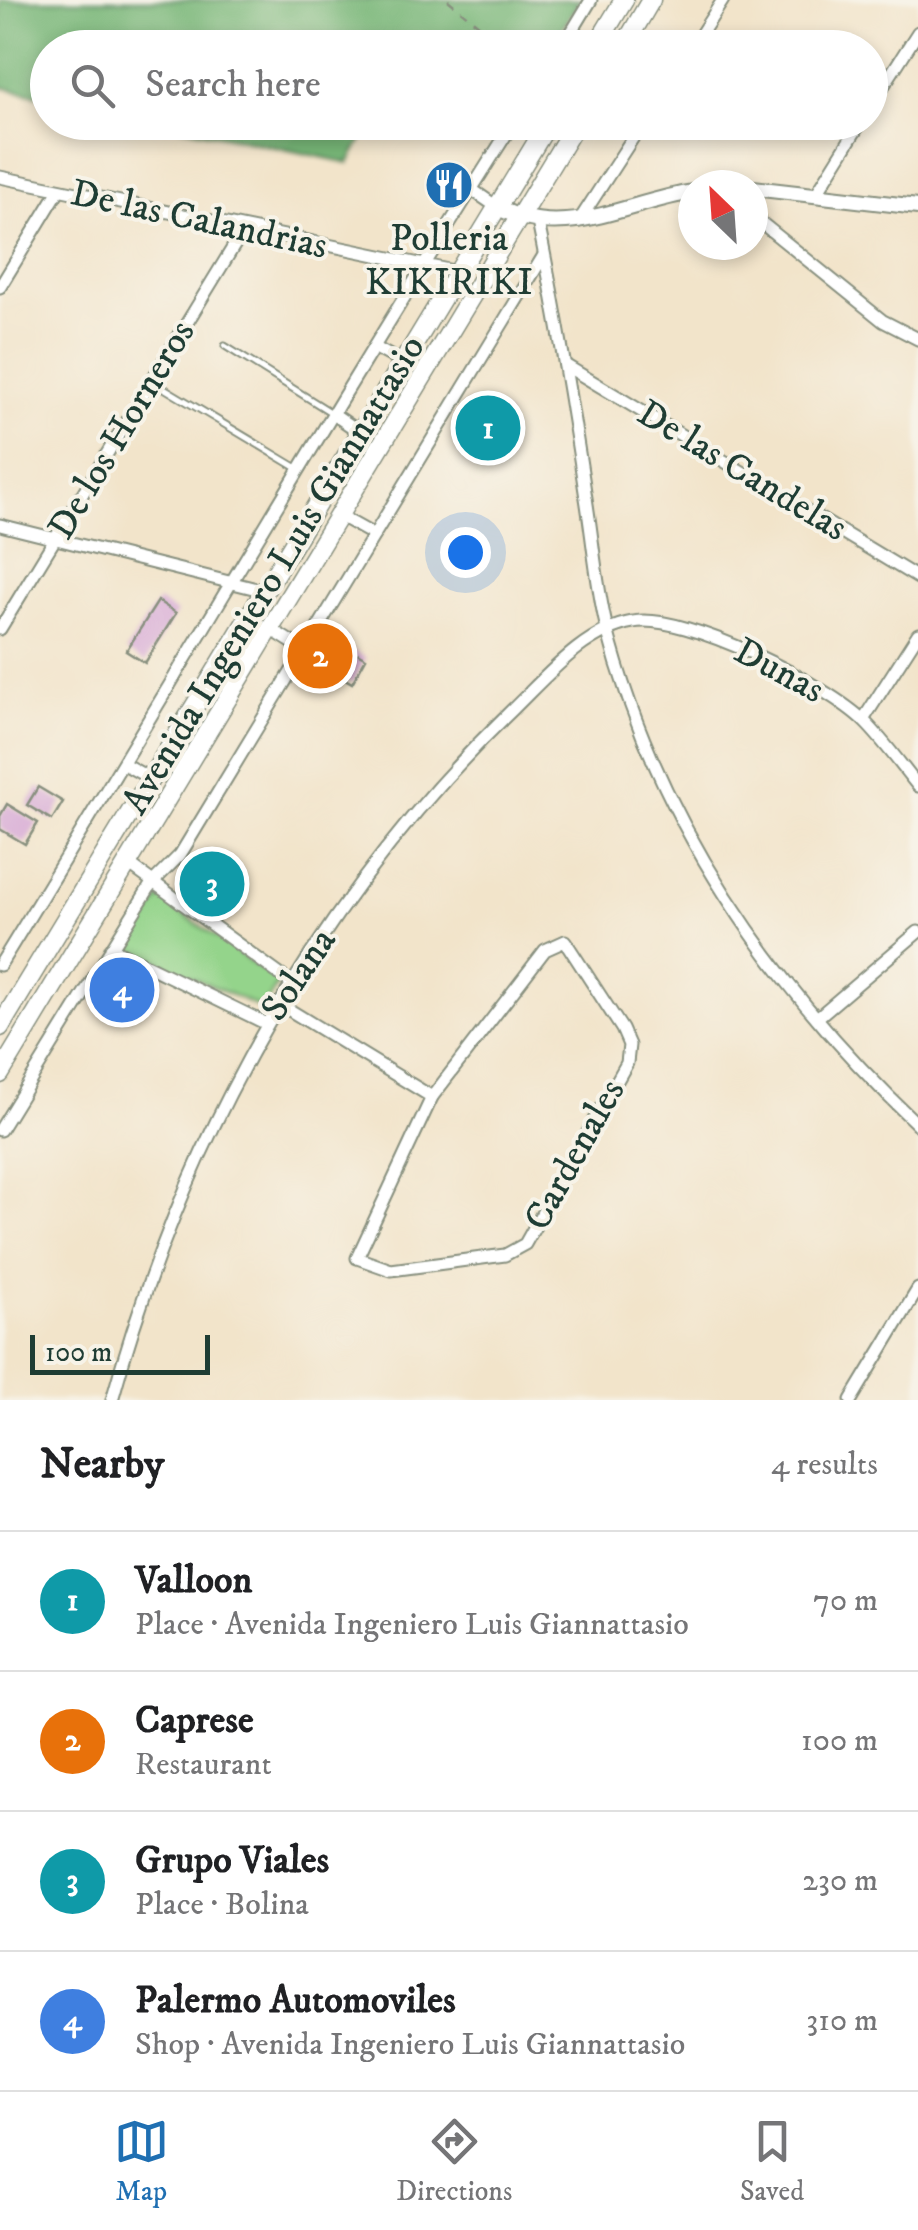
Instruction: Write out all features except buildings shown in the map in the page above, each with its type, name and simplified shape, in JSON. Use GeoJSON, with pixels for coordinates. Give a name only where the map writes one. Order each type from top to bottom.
{"type":"FeatureCollection","features":[{"type":"Feature","properties":{"kind":"main road"},"geometry":{"type":"LineString","coordinates":[[606,30],[624,0]]}},
{"type":"Feature","properties":{"kind":"main road"},"geometry":{"type":"LineString","coordinates":[[633,30],[651,0]]}},
{"type":"Feature","properties":{"kind":"main road","name":"Avenida Ingeniero Luis Giannattasio"},"geometry":{"type":"LineString","coordinates":[[0,1028],[538,140]]}},
{"type":"Feature","properties":{"kind":"main road","name":"Avenida Ingeniero Luis Giannattasio"},"geometry":{"type":"LineString","coordinates":[[0,1074],[338,515],[528,221],[568,140]]}},
{"type":"Feature","properties":{"kind":"street"},"geometry":{"type":"LineString","coordinates":[[573,30],[591,0]]}},
{"type":"Feature","properties":{"kind":"street"},"geometry":{"type":"LineString","coordinates":[[704,30],[723,0]]}},
{"type":"Feature","properties":{"kind":"street"},"geometry":{"type":"LineString","coordinates":[[888,79],[918,32]]}},
{"type":"Feature","properties":{"kind":"street","name":"Avenida Ingeniero Luis Giannattasio"},"geometry":{"type":"LineString","coordinates":[[0,964],[503,140]]}},
{"type":"Feature","properties":{"kind":"street"},"geometry":{"type":"LineString","coordinates":[[579,220],[631,140]]}},
{"type":"Feature","properties":{"kind":"street"},"geometry":{"type":"LineString","coordinates":[[814,196],[850,140]]}},
{"type":"Feature","properties":{"kind":"street","name":"De las Calandrias"},"geometry":{"type":"LineString","coordinates":[[0,177],[242,231],[458,272]]}},
{"type":"Feature","properties":{"kind":"street"},"geometry":{"type":"LineString","coordinates":[[0,287],[59,190]]}},
{"type":"Feature","properties":{"kind":"street"},"geometry":{"type":"LineString","coordinates":[[472,190],[528,221],[579,220],[678,196]]}},
{"type":"Feature","properties":{"kind":"street"},"geometry":{"type":"LineString","coordinates":[[768,190],[918,206]]}},
{"type":"Feature","properties":{"kind":"street"},"geometry":{"type":"LineString","coordinates":[[528,221],[544,255],[607,628],[652,760],[686,832],[738,916],[817,1018],[918,1125]]}},
{"type":"Feature","properties":{"kind":"street"},"geometry":{"type":"LineString","coordinates":[[768,228],[883,321],[918,339]]}},
{"type":"Feature","properties":{"kind":"street","name":"De los Horneros"},"geometry":{"type":"LineString","coordinates":[[0,629],[242,231]]}},
{"type":"Feature","properties":{"kind":"street","name":"Avenida Ingeniero Luis Giannattasio"},"geometry":{"type":"LineString","coordinates":[[0,1130],[152,884],[180,855],[544,255]]}},
{"type":"Feature","properties":{"kind":"street"},"geometry":{"type":"LineString","coordinates":[[374,347],[403,363]]}},
{"type":"Feature","properties":{"kind":"street","name":"De las Candelas"},"geometry":{"type":"LineString","coordinates":[[565,365],[918,578]]}},
{"type":"Feature","properties":{"kind":"street"},"geometry":{"type":"LineString","coordinates":[[334,415],[361,433]]}},
{"type":"Feature","properties":{"kind":"street"},"geometry":{"type":"LineString","coordinates":[[338,515],[374,535]]}},
{"type":"Feature","properties":{"kind":"street"},"geometry":{"type":"LineString","coordinates":[[0,526],[265,591]]}},
{"type":"Feature","properties":{"kind":"street","name":"Dunas"},"geometry":{"type":"LineString","coordinates":[[607,628],[638,620],[680,626],[733,644],[790,673],[863,720],[918,786]]}},
{"type":"Feature","properties":{"kind":"street"},"geometry":{"type":"LineString","coordinates":[[269,628],[304,650]]}},
{"type":"Feature","properties":{"kind":"street","name":"Solana"},"geometry":{"type":"LineString","coordinates":[[112,1400],[152,1268],[201,1151],[265,1022],[290,982],[436,788],[524,698],[607,628]]}},
{"type":"Feature","properties":{"kind":"street"},"geometry":{"type":"LineString","coordinates":[[863,720],[918,634]]}},
{"type":"Feature","properties":{"kind":"street"},"geometry":{"type":"LineString","coordinates":[[124,764],[150,779]]}},
{"type":"Feature","properties":{"kind":"street"},"geometry":{"type":"LineString","coordinates":[[127,863],[290,982]]}},
{"type":"Feature","properties":{"kind":"street"},"geometry":{"type":"LineString","coordinates":[[817,1018],[918,932]]}},
{"type":"Feature","properties":{"kind":"street","name":"Cardenales"},"geometry":{"type":"LineString","coordinates":[[566,942],[630,1045],[627,1063],[526,1244],[506,1255],[391,1270],[356,1258],[432,1097],[546,950],[566,942]]}},
{"type":"Feature","properties":{"kind":"street"},"geometry":{"type":"LineString","coordinates":[[111,948],[265,1022]]}},
{"type":"Feature","properties":{"kind":"street"},"geometry":{"type":"LineString","coordinates":[[278,1004],[432,1097]]}},
{"type":"Feature","properties":{"kind":"street"},"geometry":{"type":"LineString","coordinates":[[851,1400],[918,1289]]}},
{"type":"Feature","properties":{"kind":"lane"},"geometry":{"type":"LineString","coordinates":[[225,346],[334,415]]}},
{"type":"Feature","properties":{"kind":"lane"},"geometry":{"type":"LineString","coordinates":[[152,381],[302,470]]}},
{"type":"Feature","properties":{"kind":"path"},"geometry":{"type":"LineString","coordinates":[[448,0],[484,30]]}},
{"type":"Feature","properties":{"kind":"green space"},"geometry":{"type":"Polygon","coordinates":[[[0,0],[580,0],[561,30],[30,30],[30,93],[0,87],[0,0]]]}},
{"type":"Feature","properties":{"kind":"green space"},"geometry":{"type":"Polygon","coordinates":[[[243,140],[362,140],[349,163],[243,140]]]}},
{"type":"Feature","properties":{"kind":"green space"},"geometry":{"type":"Polygon","coordinates":[[[160,897],[279,982],[263,1009],[130,950],[160,897]]]}},
{"type":"Feature","properties":{"kind":"place","name":"Polleria KIKIRIKI"},"geometry":{"type":"Point","coordinates":[449,185]}},
{"type":"Feature","properties":{"kind":"place","name":"Valloon"},"geometry":{"type":"Point","coordinates":[488,428]}},
{"type":"Feature","properties":{"kind":"place","name":"Caprese"},"geometry":{"type":"Point","coordinates":[320,656]}},
{"type":"Feature","properties":{"kind":"place","name":"Grupo Viales"},"geometry":{"type":"Point","coordinates":[212,884]}},
{"type":"Feature","properties":{"kind":"place","name":"Palermo Automoviles"},"geometry":{"type":"Point","coordinates":[122,990]}}]}
